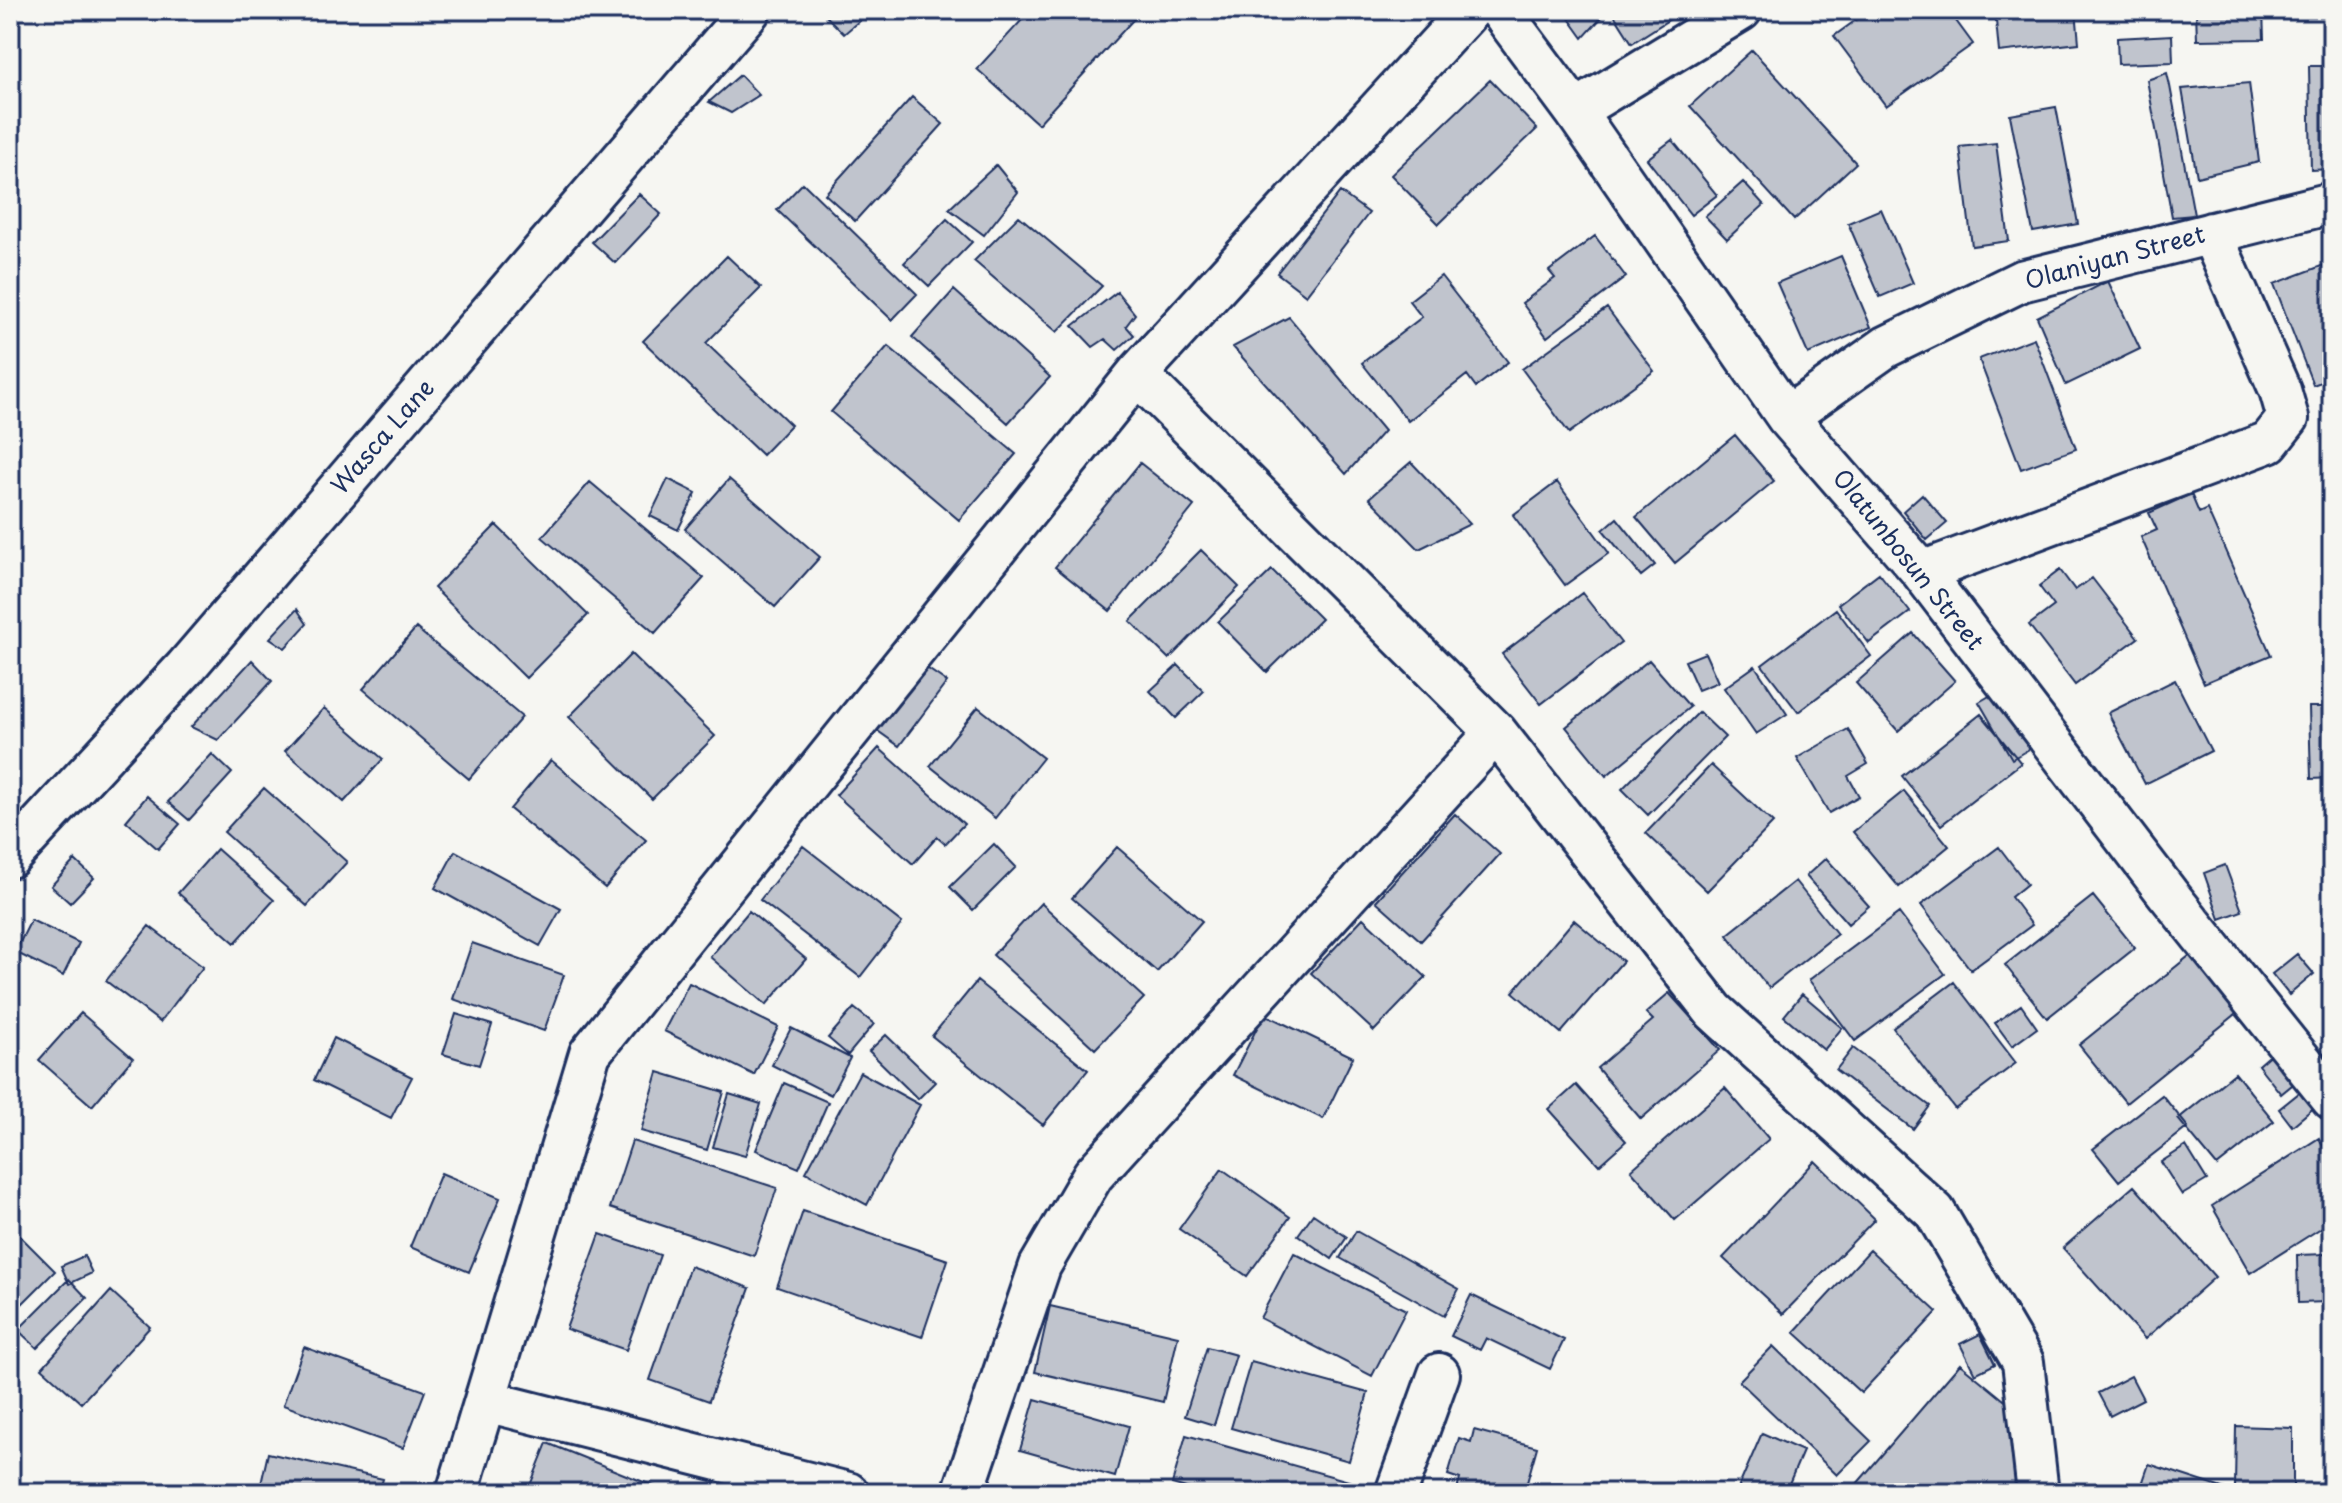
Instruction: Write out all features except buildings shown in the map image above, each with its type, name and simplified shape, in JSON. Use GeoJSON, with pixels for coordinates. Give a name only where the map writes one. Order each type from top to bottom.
{"type":"FeatureCollection","features":[{"type":"Feature","properties":{"kind":"street","name":"Wasca Lane"},"geometry":{"type":"LineString","coordinates":[[10,857],[185,668],[750,10]]}},
{"type":"Feature","properties":{"kind":"street"},"geometry":{"type":"LineString","coordinates":[[457,1493],[590,1053],[1137,374],[1470,10]]}},
{"type":"Feature","properties":{"kind":"street","name":"Olatunbosun Street"},"geometry":{"type":"LineString","coordinates":[[1500,10],[1575,111],[1787,417],[1922,572],[2168,894],[2332,1099]]}},
{"type":"Feature","properties":{"kind":"street"},"geometry":{"type":"LineString","coordinates":[[1575,111],[1741,10]]}},
{"type":"Feature","properties":{"kind":"street","name":"Olaniyan Street"},"geometry":{"type":"LineString","coordinates":[[1787,417],[1886,347],[2021,281],[2332,203]]}},
{"type":"Feature","properties":{"kind":"street"},"geometry":{"type":"LineString","coordinates":[[1922,572],[2269,442],[2288,418],[2280,390],[2211,233]]}},
{"type":"Feature","properties":{"kind":"street"},"geometry":{"type":"LineString","coordinates":[[1137,374],[1496,732],[1714,1011],[1935,1212],[2023,1362],[2038,1493]]}},
{"type":"Feature","properties":{"kind":"street"},"geometry":{"type":"LineString","coordinates":[[963,1493],[1040,1266],[1093,1175],[1496,732]]}},
{"type":"Feature","properties":{"kind":"street"},"geometry":{"type":"LineString","coordinates":[[1396,1493],[1439,1374]]}},
{"type":"Feature","properties":{"kind":"street"},"geometry":{"type":"LineString","coordinates":[[486,1401],[848,1493]]}}]}
